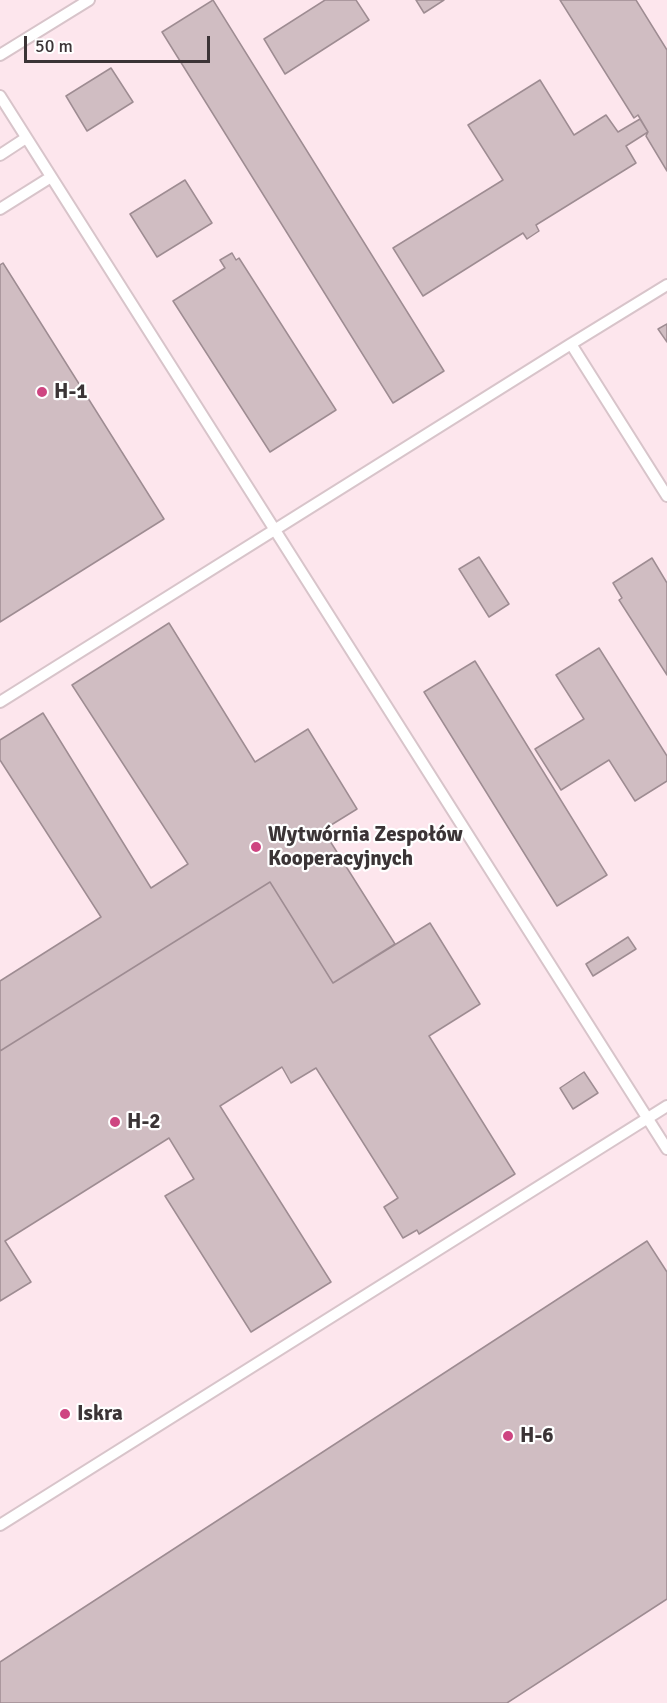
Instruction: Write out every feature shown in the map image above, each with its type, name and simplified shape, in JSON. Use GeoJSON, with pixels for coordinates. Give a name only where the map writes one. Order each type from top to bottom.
{"type":"FeatureCollection","features":[{"type":"Feature","properties":{"kind":"lane"},"geometry":{"type":"LineString","coordinates":[[0,55],[89,0]]}},
{"type":"Feature","properties":{"kind":"lane"},"geometry":{"type":"LineString","coordinates":[[0,96],[273,531],[667,1149]]}},
{"type":"Feature","properties":{"kind":"lane"},"geometry":{"type":"LineString","coordinates":[[0,155],[26,138]]}},
{"type":"Feature","properties":{"kind":"lane"},"geometry":{"type":"LineString","coordinates":[[0,209],[51,177]]}},
{"type":"Feature","properties":{"kind":"lane"},"geometry":{"type":"LineString","coordinates":[[0,702],[667,285]]}},
{"type":"Feature","properties":{"kind":"lane"},"geometry":{"type":"LineString","coordinates":[[571,344],[667,496]]}},
{"type":"Feature","properties":{"kind":"lane"},"geometry":{"type":"LineString","coordinates":[[0,1525],[667,1106]]}},
{"type":"Feature","properties":{"kind":"shaded area"},"geometry":{"type":"Polygon","coordinates":[[[0,0],[667,0],[667,1703],[0,1703],[0,0]]]}},
{"type":"Feature","properties":{"kind":"building"},"geometry":{"type":"Polygon","coordinates":[[[213,0],[444,371],[393,403],[162,32],[213,0]]]}},
{"type":"Feature","properties":{"kind":"building"},"geometry":{"type":"Polygon","coordinates":[[[325,0],[356,0],[369,20],[285,74],[264,39],[325,0]]]}},
{"type":"Feature","properties":{"kind":"building"},"geometry":{"type":"Polygon","coordinates":[[[416,0],[444,0],[424,13],[416,0]]]}},
{"type":"Feature","properties":{"kind":"building"},"geometry":{"type":"Polygon","coordinates":[[[560,0],[636,0],[667,50],[667,171],[646,136],[648,132],[638,115],[634,118],[560,0]]]}},
{"type":"Feature","properties":{"kind":"building"},"geometry":{"type":"Polygon","coordinates":[[[111,68],[133,102],[87,131],[66,96],[111,68]]]}},
{"type":"Feature","properties":{"kind":"building"},"geometry":{"type":"Polygon","coordinates":[[[540,80],[574,135],[606,115],[618,132],[640,119],[648,132],[626,146],[636,163],[536,225],[539,231],[527,239],[523,233],[423,296],[393,248],[503,180],[468,125],[540,80]]]}},
{"type":"Feature","properties":{"kind":"building"},"geometry":{"type":"Polygon","coordinates":[[[185,180],[212,223],[157,257],[130,214],[185,180]]]}},
{"type":"Feature","properties":{"kind":"building"},"geometry":{"type":"Polygon","coordinates":[[[232,253],[236,260],[239,258],[336,410],[270,452],[173,301],[225,268],[220,260],[232,253]]]}},
{"type":"Feature","properties":{"kind":"building","name":"H-1"},"geometry":{"type":"Polygon","coordinates":[[[3,263],[164,519],[0,622],[0,265],[3,263]]]}},
{"type":"Feature","properties":{"kind":"building"},"geometry":{"type":"Polygon","coordinates":[[[667,324],[667,342],[658,329],[667,324]]]}},
{"type":"Feature","properties":{"kind":"building"},"geometry":{"type":"Polygon","coordinates":[[[479,557],[509,604],[489,617],[459,569],[479,557]]]}},
{"type":"Feature","properties":{"kind":"building"},"geometry":{"type":"Polygon","coordinates":[[[652,558],[667,583],[667,675],[619,600],[622,598],[613,583],[652,558]]]}},
{"type":"Feature","properties":{"kind":"building","name":"Wytwórnia Zespołów Kooperacyjnych"},"geometry":{"type":"Polygon","coordinates":[[[169,623],[255,762],[308,729],[357,809],[323,830],[395,944],[333,983],[270,882],[0,1051],[0,981],[101,917],[0,760],[0,740],[43,713],[151,888],[188,864],[72,685],[169,623]]]}},
{"type":"Feature","properties":{"kind":"building"},"geometry":{"type":"Polygon","coordinates":[[[599,648],[667,756],[667,781],[635,801],[609,760],[561,790],[535,749],[584,719],[556,675],[599,648]]]}},
{"type":"Feature","properties":{"kind":"building"},"geometry":{"type":"Polygon","coordinates":[[[475,661],[607,875],[557,906],[424,692],[475,661]]]}},
{"type":"Feature","properties":{"kind":"building","name":"H-2"},"geometry":{"type":"Polygon","coordinates":[[[270,882],[333,983],[430,923],[480,1004],[429,1036],[515,1174],[419,1234],[417,1230],[403,1238],[384,1207],[398,1198],[316,1068],[291,1083],[282,1067],[220,1106],[331,1282],[251,1332],[165,1196],[194,1179],[169,1138],[5,1241],[31,1282],[0,1301],[0,1051],[270,882]]]}},
{"type":"Feature","properties":{"kind":"building"},"geometry":{"type":"Polygon","coordinates":[[[628,937],[636,949],[593,976],[586,964],[628,937]]]}},
{"type":"Feature","properties":{"kind":"building"},"geometry":{"type":"Polygon","coordinates":[[[584,1072],[598,1093],[573,1109],[560,1088],[584,1072]]]}},
{"type":"Feature","properties":{"kind":"building","name":"H-6"},"geometry":{"type":"Polygon","coordinates":[[[647,1241],[667,1272],[667,1599],[507,1703],[0,1703],[0,1662],[647,1241]]]}},
{"type":"Feature","properties":{"kind":"place","name":"H-1"},"geometry":{"type":"Point","coordinates":[42,392]}},
{"type":"Feature","properties":{"kind":"place","name":"Wytwórnia Zespołów Kooperacyjnych"},"geometry":{"type":"Point","coordinates":[256,847]}},
{"type":"Feature","properties":{"kind":"place","name":"H-2"},"geometry":{"type":"Point","coordinates":[115,1122]}},
{"type":"Feature","properties":{"kind":"place","name":"Iskra"},"geometry":{"type":"Point","coordinates":[65,1414]}},
{"type":"Feature","properties":{"kind":"place","name":"H-6"},"geometry":{"type":"Point","coordinates":[508,1436]}}]}
